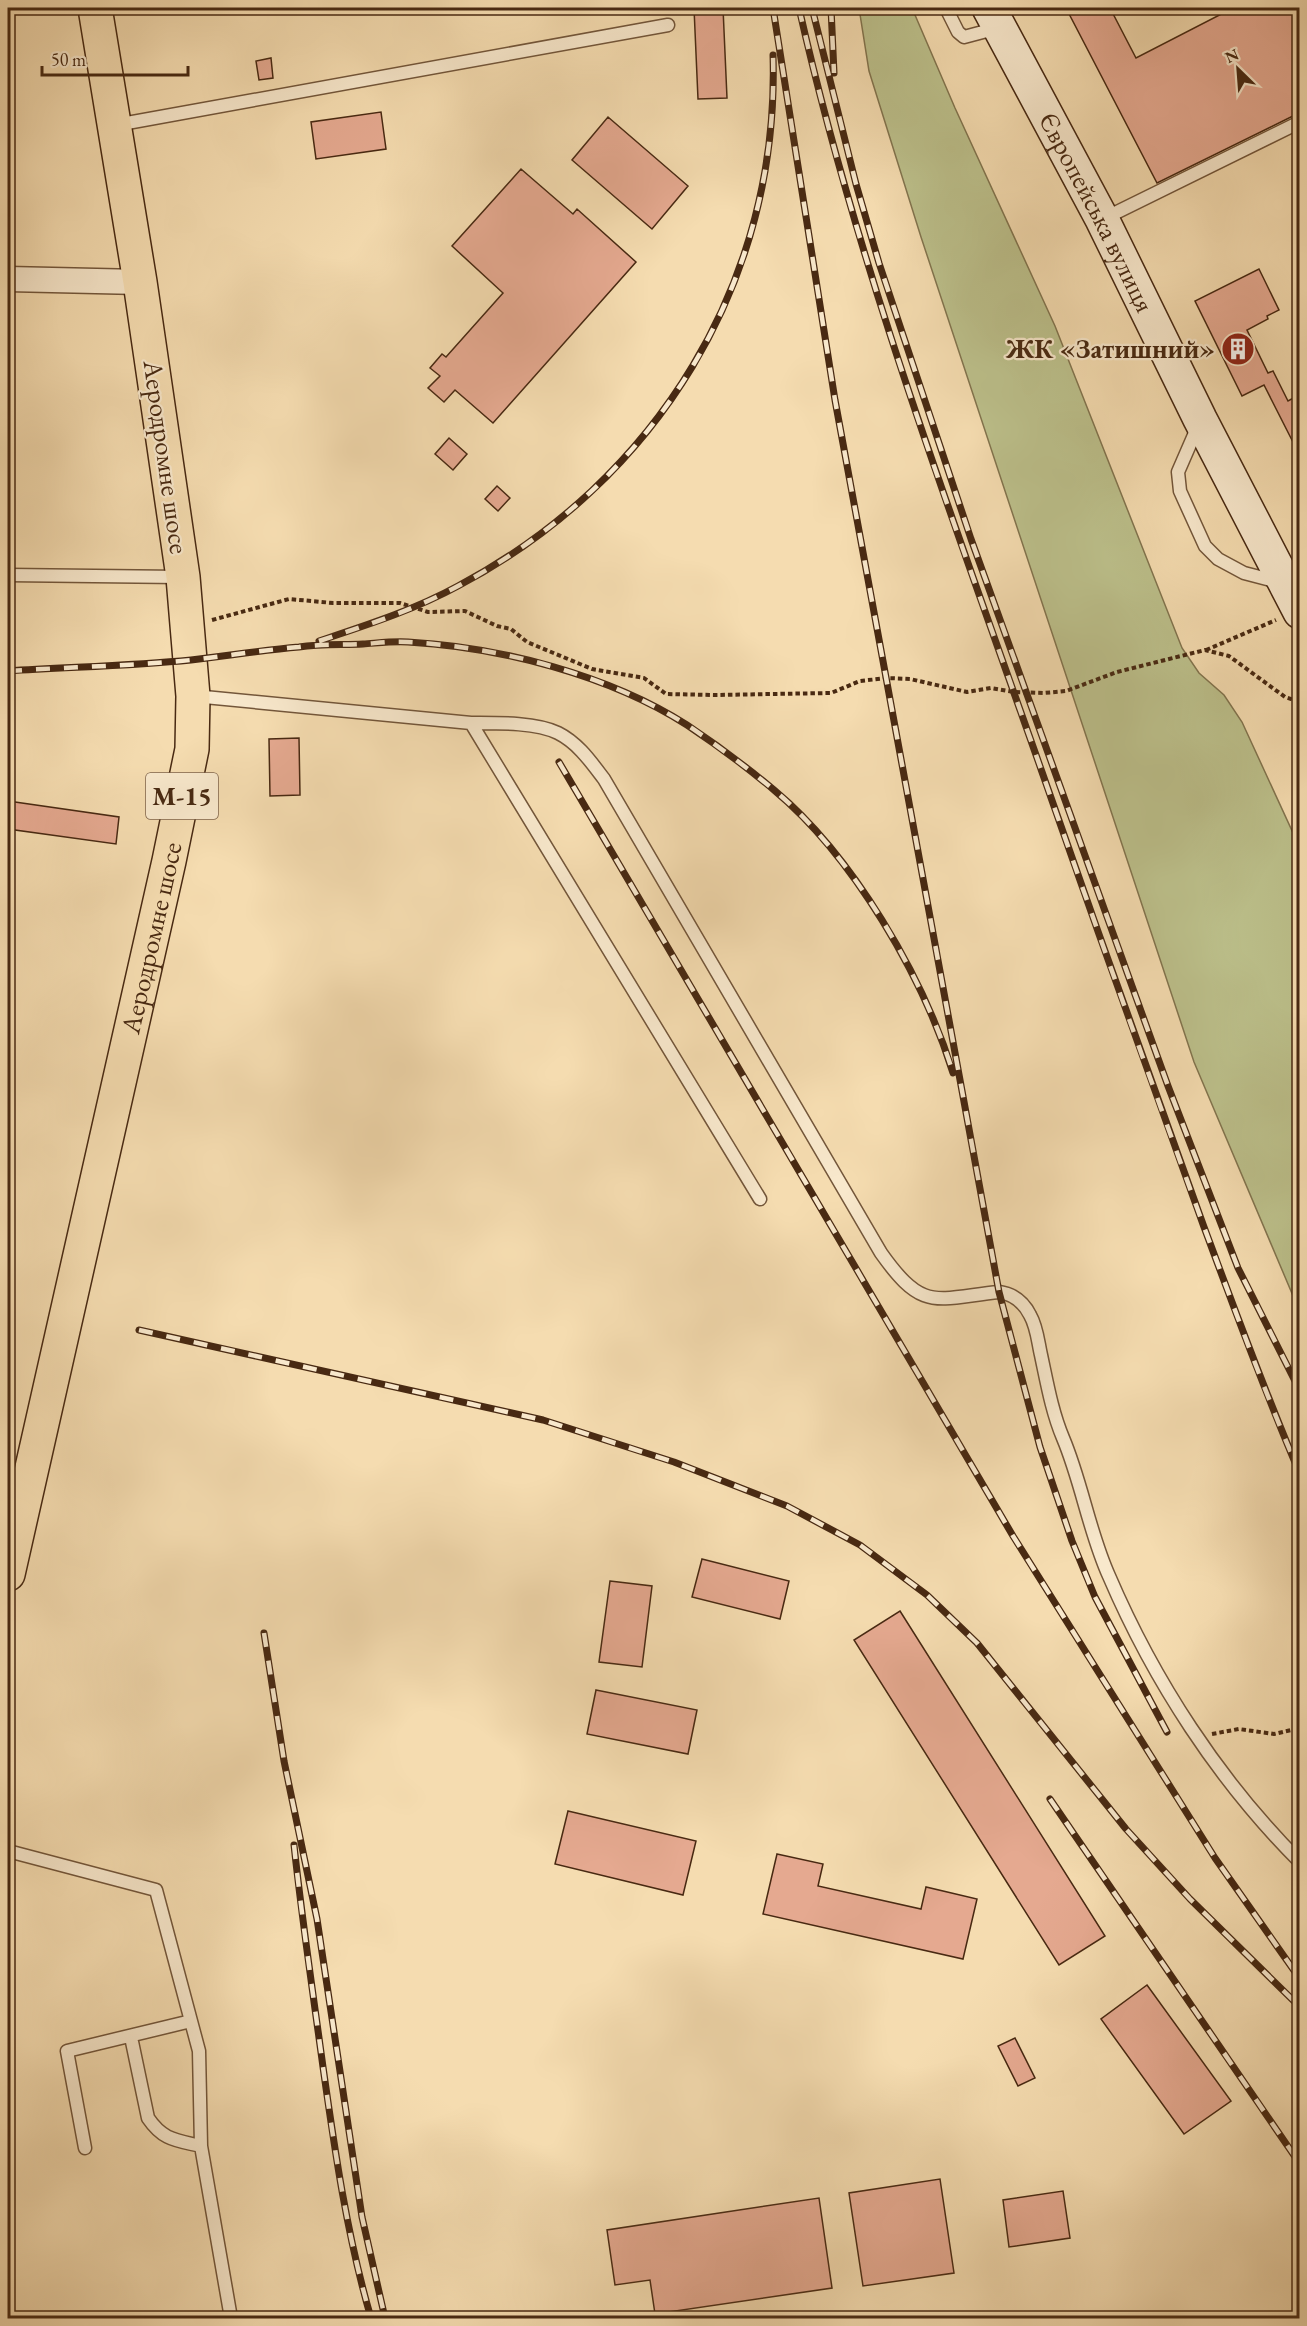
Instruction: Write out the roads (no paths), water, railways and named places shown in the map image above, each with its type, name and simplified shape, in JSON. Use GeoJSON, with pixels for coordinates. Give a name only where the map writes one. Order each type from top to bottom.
{"type":"FeatureCollection","features":[{"type":"Feature","properties":{"kind":"highway","name":"Аеродромне шосе"},"geometry":{"type":"LineString","coordinates":[[8,1574],[169,861],[192,748],[193,696],[183,577],[140,282],[95,8]]}},
{"type":"Feature","properties":{"kind":"main road","name":"Європейська вулиця"},"geometry":{"type":"LineString","coordinates":[[994,17],[1102,219],[1284,583],[1292,615]]}},
{"type":"Feature","properties":{"kind":"street"},"geometry":{"type":"LineString","coordinates":[[8,279],[140,282]]}},
{"type":"Feature","properties":{"kind":"lane"},"geometry":{"type":"LineString","coordinates":[[946,8],[958,32],[964,37],[994,17]]}},
{"type":"Feature","properties":{"kind":"lane"},"geometry":{"type":"LineString","coordinates":[[115,125],[668,25]]}},
{"type":"Feature","properties":{"kind":"lane"},"geometry":{"type":"LineString","coordinates":[[1102,219],[1299,122]]}},
{"type":"Feature","properties":{"kind":"lane"},"geometry":{"type":"LineString","coordinates":[[1200,419],[1178,472],[1179,491],[1205,546],[1218,559],[1244,573],[1284,583]]}},
{"type":"Feature","properties":{"kind":"lane"},"geometry":{"type":"LineString","coordinates":[[8,575],[183,577]]}},
{"type":"Feature","properties":{"kind":"lane"},"geometry":{"type":"LineString","coordinates":[[193,696],[471,723],[520,724],[558,733],[585,753],[604,779],[881,1253],[909,1287],[920,1295],[937,1299],[999,1292],[1009,1293],[1021,1301],[1031,1316],[1037,1333],[1055,1417],[1078,1478],[1095,1541],[1108,1576],[1141,1644],[1204,1748],[1248,1806],[1299,1862]]}},
{"type":"Feature","properties":{"kind":"lane"},"geometry":{"type":"LineString","coordinates":[[471,723],[760,1199]]}},
{"type":"Feature","properties":{"kind":"lane"},"geometry":{"type":"LineString","coordinates":[[8,1851],[156,1890],[199,2051],[201,2146],[231,2319]]}},
{"type":"Feature","properties":{"kind":"lane"},"geometry":{"type":"LineString","coordinates":[[85,2148],[67,2051],[191,2021]]}},
{"type":"Feature","properties":{"kind":"lane"},"geometry":{"type":"LineString","coordinates":[[130,2037],[148,2118],[167,2138],[201,2146]]}},
{"type":"Feature","properties":{"kind":"railway"},"geometry":{"type":"LineString","coordinates":[[773,8],[835,400],[999,1292],[1040,1447],[1072,1541],[1095,1597],[1167,1732]]}},
{"type":"Feature","properties":{"kind":"railway"},"geometry":{"type":"LineString","coordinates":[[799,8],[849,202],[909,393],[1204,1227],[1262,1382],[1300,1474]]}},
{"type":"Feature","properties":{"kind":"railway"},"geometry":{"type":"LineString","coordinates":[[812,8],[856,184],[879,263],[971,539],[1168,1086],[1238,1268],[1300,1391]]}},
{"type":"Feature","properties":{"kind":"railway"},"geometry":{"type":"LineString","coordinates":[[831,8],[834,73]]}},
{"type":"Feature","properties":{"kind":"railway"},"geometry":{"type":"LineString","coordinates":[[319,641],[441,595],[529,542],[592,491],[647,431],[693,366],[729,295],[755,219],[770,138],[773,55]]}},
{"type":"Feature","properties":{"kind":"railway"},"geometry":{"type":"LineString","coordinates":[[8,671],[168,662],[307,646],[402,642],[443,645],[516,657],[589,678],[623,692],[687,725],[731,756],[774,790],[831,848],[882,920],[904,958],[940,1036],[953,1073]]}},
{"type":"Feature","properties":{"kind":"railway"},"geometry":{"type":"LineString","coordinates":[[559,762],[1013,1536],[1215,1858],[1300,1979]]}},
{"type":"Feature","properties":{"kind":"railway"},"geometry":{"type":"LineString","coordinates":[[139,1330],[543,1420],[674,1462],[787,1506],[860,1545],[927,1595],[977,1643],[1126,1829],[1190,1899],[1300,2007]]}},
{"type":"Feature","properties":{"kind":"railway"},"geometry":{"type":"LineString","coordinates":[[264,1633],[284,1761],[317,1919],[362,2217],[385,2318]]}},
{"type":"Feature","properties":{"kind":"railway"},"geometry":{"type":"LineString","coordinates":[[1050,1799],[1300,2164]]}},
{"type":"Feature","properties":{"kind":"railway"},"geometry":{"type":"LineString","coordinates":[[294,1845],[337,2162],[348,2225],[371,2318]]}},
{"type":"Feature","properties":{"kind":"place","name":"ЖК «Затишний»"},"geometry":{"type":"Point","coordinates":[1238,349]}}]}
